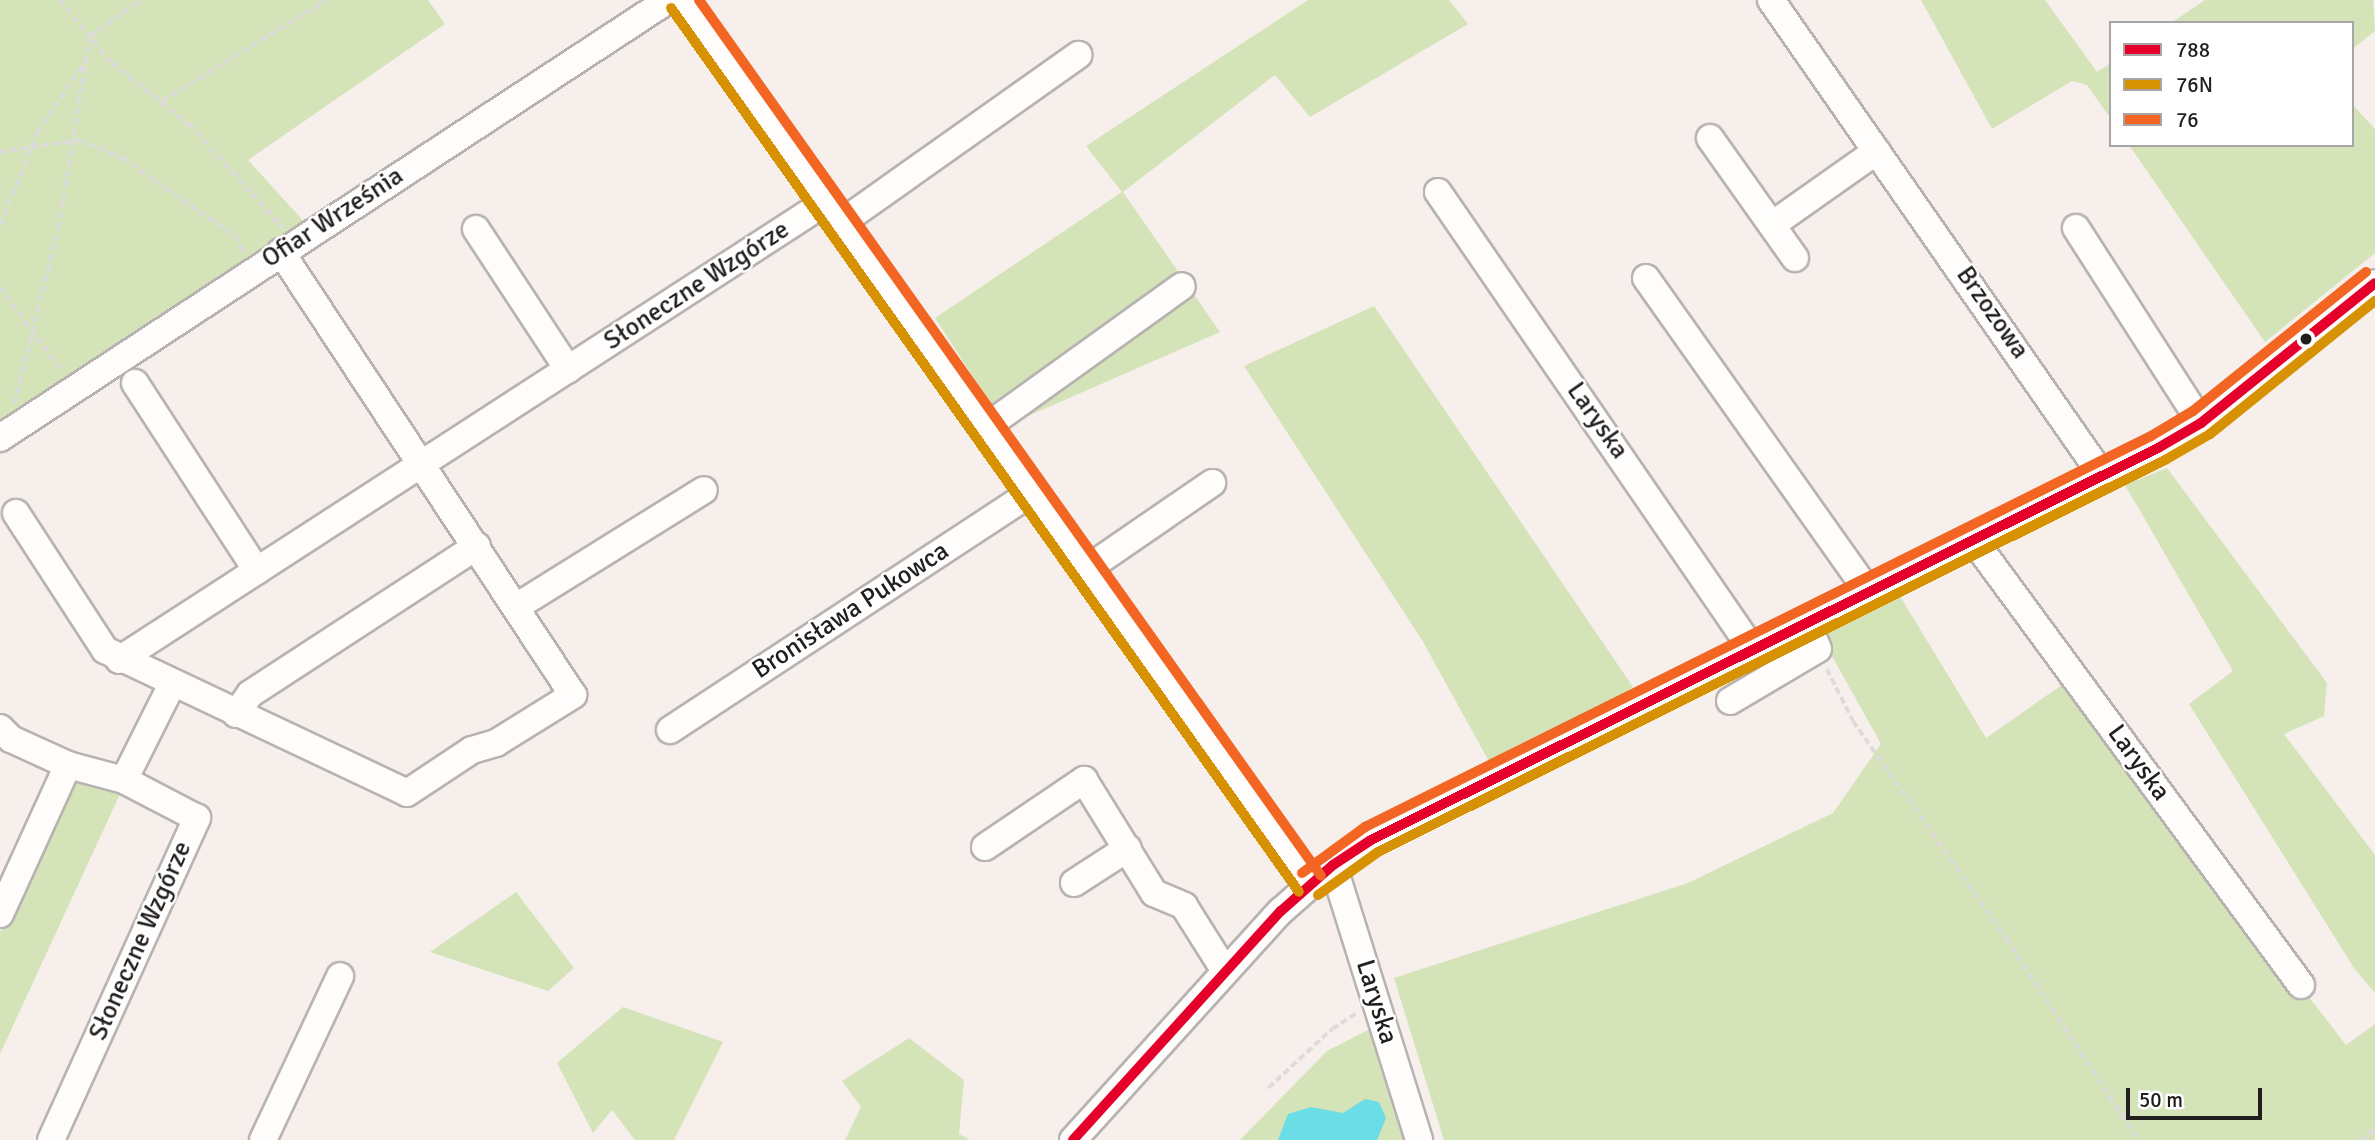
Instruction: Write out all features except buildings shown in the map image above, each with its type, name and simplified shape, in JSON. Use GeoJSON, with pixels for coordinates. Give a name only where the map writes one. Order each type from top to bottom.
{"type":"FeatureCollection","features":[{"type":"Feature","properties":{"kind":"street","name":"Ofiar Września"},"geometry":{"type":"LineString","coordinates":[[3,437],[288,247],[668,0]]}},
{"type":"Feature","properties":{"kind":"street"},"geometry":{"type":"LineString","coordinates":[[682,0],[1310,884]]}},
{"type":"Feature","properties":{"kind":"street","name":"Brzozowa"},"geometry":{"type":"LineString","coordinates":[[1771,0],[2104,478]]}},
{"type":"Feature","properties":{"kind":"street"},"geometry":{"type":"LineString","coordinates":[[834,213],[1078,55]]}},
{"type":"Feature","properties":{"kind":"street"},"geometry":{"type":"LineString","coordinates":[[1710,138],[1795,258]]}},
{"type":"Feature","properties":{"kind":"street"},"geometry":{"type":"LineString","coordinates":[[1772,225],[1877,151]]}},
{"type":"Feature","properties":{"kind":"street","name":"Laryska"},"geometry":{"type":"LineString","coordinates":[[1438,192],[1754,652]]}},
{"type":"Feature","properties":{"kind":"street","name":"Słoneczne Wzgórze"},"geometry":{"type":"LineString","coordinates":[[119,660],[568,369],[834,213]]}},
{"type":"Feature","properties":{"kind":"street"},"geometry":{"type":"LineString","coordinates":[[2076,228],[2201,423]]}},
{"type":"Feature","properties":{"kind":"street"},"geometry":{"type":"LineString","coordinates":[[476,229],[568,369]]}},
{"type":"Feature","properties":{"kind":"street"},"geometry":{"type":"LineString","coordinates":[[16,513],[105,650],[119,660],[407,793],[472,750],[496,743],[573,695],[424,463],[409,450],[288,247]]}},
{"type":"Feature","properties":{"kind":"street"},"geometry":{"type":"LineString","coordinates":[[1646,278],[1870,594]]}},
{"type":"Feature","properties":{"kind":"street"},"geometry":{"type":"LineString","coordinates":[[1730,701],[1870,594],[2104,478],[2201,423],[2375,283]]}},
{"type":"Feature","properties":{"kind":"street"},"geometry":{"type":"LineString","coordinates":[[986,427],[1182,286]]}},
{"type":"Feature","properties":{"kind":"street"},"geometry":{"type":"LineString","coordinates":[[135,383],[257,571]]}},
{"type":"Feature","properties":{"kind":"street"},"geometry":{"type":"LineString","coordinates":[[1087,569],[1212,483]]}},
{"type":"Feature","properties":{"kind":"street"},"geometry":{"type":"LineString","coordinates":[[516,607],[704,490]]}},
{"type":"Feature","properties":{"kind":"street","name":"Bronisława Pukowca"},"geometry":{"type":"LineString","coordinates":[[670,730],[1032,492]]}},
{"type":"Feature","properties":{"kind":"street","name":"Laryska"},"geometry":{"type":"LineString","coordinates":[[1975,542],[2301,985]]}},
{"type":"Feature","properties":{"kind":"street"},"geometry":{"type":"LineString","coordinates":[[236,714],[250,694],[477,546]]}},
{"type":"Feature","properties":{"kind":"street"},"geometry":{"type":"LineString","coordinates":[[1073,1140],[1225,971],[1310,884],[1333,865],[1371,840],[1754,652],[1813,637]]}},
{"type":"Feature","properties":{"kind":"street"},"geometry":{"type":"LineString","coordinates":[[124,780],[172,684]]}},
{"type":"Feature","properties":{"kind":"street","name":"Słoneczne Wzgórze"},"geometry":{"type":"LineString","coordinates":[[0,728],[11,739],[68,765],[124,780],[197,818],[51,1140]]}},
{"type":"Feature","properties":{"kind":"street"},"geometry":{"type":"LineString","coordinates":[[0,914],[68,765]]}},
{"type":"Feature","properties":{"kind":"street"},"geometry":{"type":"LineString","coordinates":[[985,847],[1084,780],[1154,893],[1184,906],[1225,971]]}},
{"type":"Feature","properties":{"kind":"street"},"geometry":{"type":"LineString","coordinates":[[1074,883],[1128,848]]}},
{"type":"Feature","properties":{"kind":"street","name":"Laryska"},"geometry":{"type":"LineString","coordinates":[[1333,865],[1419,1140]]}},
{"type":"Feature","properties":{"kind":"street"},"geometry":{"type":"LineString","coordinates":[[263,1140],[340,976]]}},
{"type":"Feature","properties":{"kind":"path"},"geometry":{"type":"LineString","coordinates":[[60,0],[112,62],[189,124],[288,247]]}},
{"type":"Feature","properties":{"kind":"path"},"geometry":{"type":"LineString","coordinates":[[3,437],[58,229],[89,37],[141,0]]}},
{"type":"Feature","properties":{"kind":"path"},"geometry":{"type":"LineString","coordinates":[[162,101],[327,0]]}},
{"type":"Feature","properties":{"kind":"path"},"geometry":{"type":"LineString","coordinates":[[0,225],[30,161],[37,133],[85,61]]}},
{"type":"Feature","properties":{"kind":"path"},"geometry":{"type":"LineString","coordinates":[[0,152],[79,140],[122,158],[235,236],[248,259],[248,274]]}},
{"type":"Feature","properties":{"kind":"path"},"geometry":{"type":"LineString","coordinates":[[0,287],[75,388]]}},
{"type":"Feature","properties":{"kind":"path"},"geometry":{"type":"LineString","coordinates":[[1813,637],[1853,722],[2006,938],[2138,1140]]}},
{"type":"Feature","properties":{"kind":"path"},"geometry":{"type":"LineString","coordinates":[[1268,1088],[1332,1029],[1376,1000]]}},
{"type":"Feature","properties":{"kind":"path"},"geometry":{"type":"LineString","coordinates":[[2360,1140],[2375,1130]]}},
{"type":"Feature","properties":{"kind":"green space"},"geometry":{"type":"Polygon","coordinates":[[[0,0],[428,0],[445,24],[248,160],[307,225],[248,259],[0,423],[0,0]]]}},
{"type":"Feature","properties":{"kind":"green space"},"geometry":{"type":"Polygon","coordinates":[[[1308,0],[1449,0],[1468,24],[1310,117],[1275,75],[1123,192],[1220,332],[1005,426],[935,318],[1122,192],[1086,146],[1308,0]]]}},
{"type":"Feature","properties":{"kind":"green space"},"geometry":{"type":"Polygon","coordinates":[[[1921,0],[2045,0],[2097,72],[2109,64],[2109,116],[2087,85],[2072,81],[1992,129],[1921,0]]]}},
{"type":"Feature","properties":{"kind":"green space"},"geometry":{"type":"Polygon","coordinates":[[[2205,0],[2373,0],[2375,31],[2354,47],[2354,21],[2174,21],[2205,0]]]}},
{"type":"Feature","properties":{"kind":"green space"},"geometry":{"type":"Polygon","coordinates":[[[2354,106],[2375,129],[2375,253],[2265,342],[2130,147],[2354,147],[2354,106]]]}},
{"type":"Feature","properties":{"kind":"green space"},"geometry":{"type":"Polygon","coordinates":[[[1374,306],[1633,687],[1496,774],[1422,640],[1244,366],[1374,306]]]}},
{"type":"Feature","properties":{"kind":"green space"},"geometry":{"type":"Polygon","coordinates":[[[2167,468],[2327,683],[2324,716],[2284,734],[2375,855],[2375,993],[2354,968],[2189,704],[2233,671],[2125,485],[2167,468]]]}},
{"type":"Feature","properties":{"kind":"green space"},"geometry":{"type":"Polygon","coordinates":[[[1900,596],[1986,738],[2066,682],[2346,1045],[2375,1024],[2375,1140],[1444,1140],[1394,978],[1688,883],[1833,813],[1881,744],[1818,631],[1900,596]]]}},
{"type":"Feature","properties":{"kind":"green space"},"geometry":{"type":"Polygon","coordinates":[[[73,779],[120,794],[0,1054],[0,932],[73,779]]]}},
{"type":"Feature","properties":{"kind":"green space"},"geometry":{"type":"Polygon","coordinates":[[[516,892],[574,968],[548,991],[430,952],[516,892]]]}},
{"type":"Feature","properties":{"kind":"green space"},"geometry":{"type":"Polygon","coordinates":[[[623,1007],[723,1042],[674,1140],[635,1140],[612,1110],[593,1133],[557,1063],[623,1007]]]}},
{"type":"Feature","properties":{"kind":"green space"},"geometry":{"type":"Polygon","coordinates":[[[1376,1026],[1409,1140],[1240,1140],[1327,1051],[1376,1026]]]}},
{"type":"Feature","properties":{"kind":"green space"},"geometry":{"type":"Polygon","coordinates":[[[909,1038],[964,1080],[959,1134],[970,1140],[845,1140],[861,1107],[842,1081],[909,1038]]]}},
{"type":"Feature","properties":{"kind":"water"},"geometry":{"type":"Polygon","coordinates":[[[1365,1099],[1379,1102],[1386,1118],[1377,1140],[1278,1140],[1288,1114],[1311,1107],[1343,1113],[1365,1099]]]}},
{"type":"Feature","properties":{"kind":"transit line","name":"76"},"geometry":{"type":"LineString","coordinates":[[699,0],[1321,876]]}},
{"type":"Feature","properties":{"kind":"transit line","name":"76N"},"geometry":{"type":"LineString","coordinates":[[671,8],[1299,892]]}},
{"type":"Feature","properties":{"kind":"transit line","name":"76"},"geometry":{"type":"LineString","coordinates":[[1302,873],[1365,827],[2151,436],[2193,411],[2366,272]]}},
{"type":"Feature","properties":{"kind":"transit line","name":"788"},"geometry":{"type":"LineString","coordinates":[[1073,1140],[1281,911],[1333,865],[1371,840],[2158,448],[2201,423],[2375,283]]}},
{"type":"Feature","properties":{"kind":"transit line","name":"76N"},"geometry":{"type":"LineString","coordinates":[[1318,895],[1378,852],[2165,460],[2210,434],[2375,301]]}}]}
